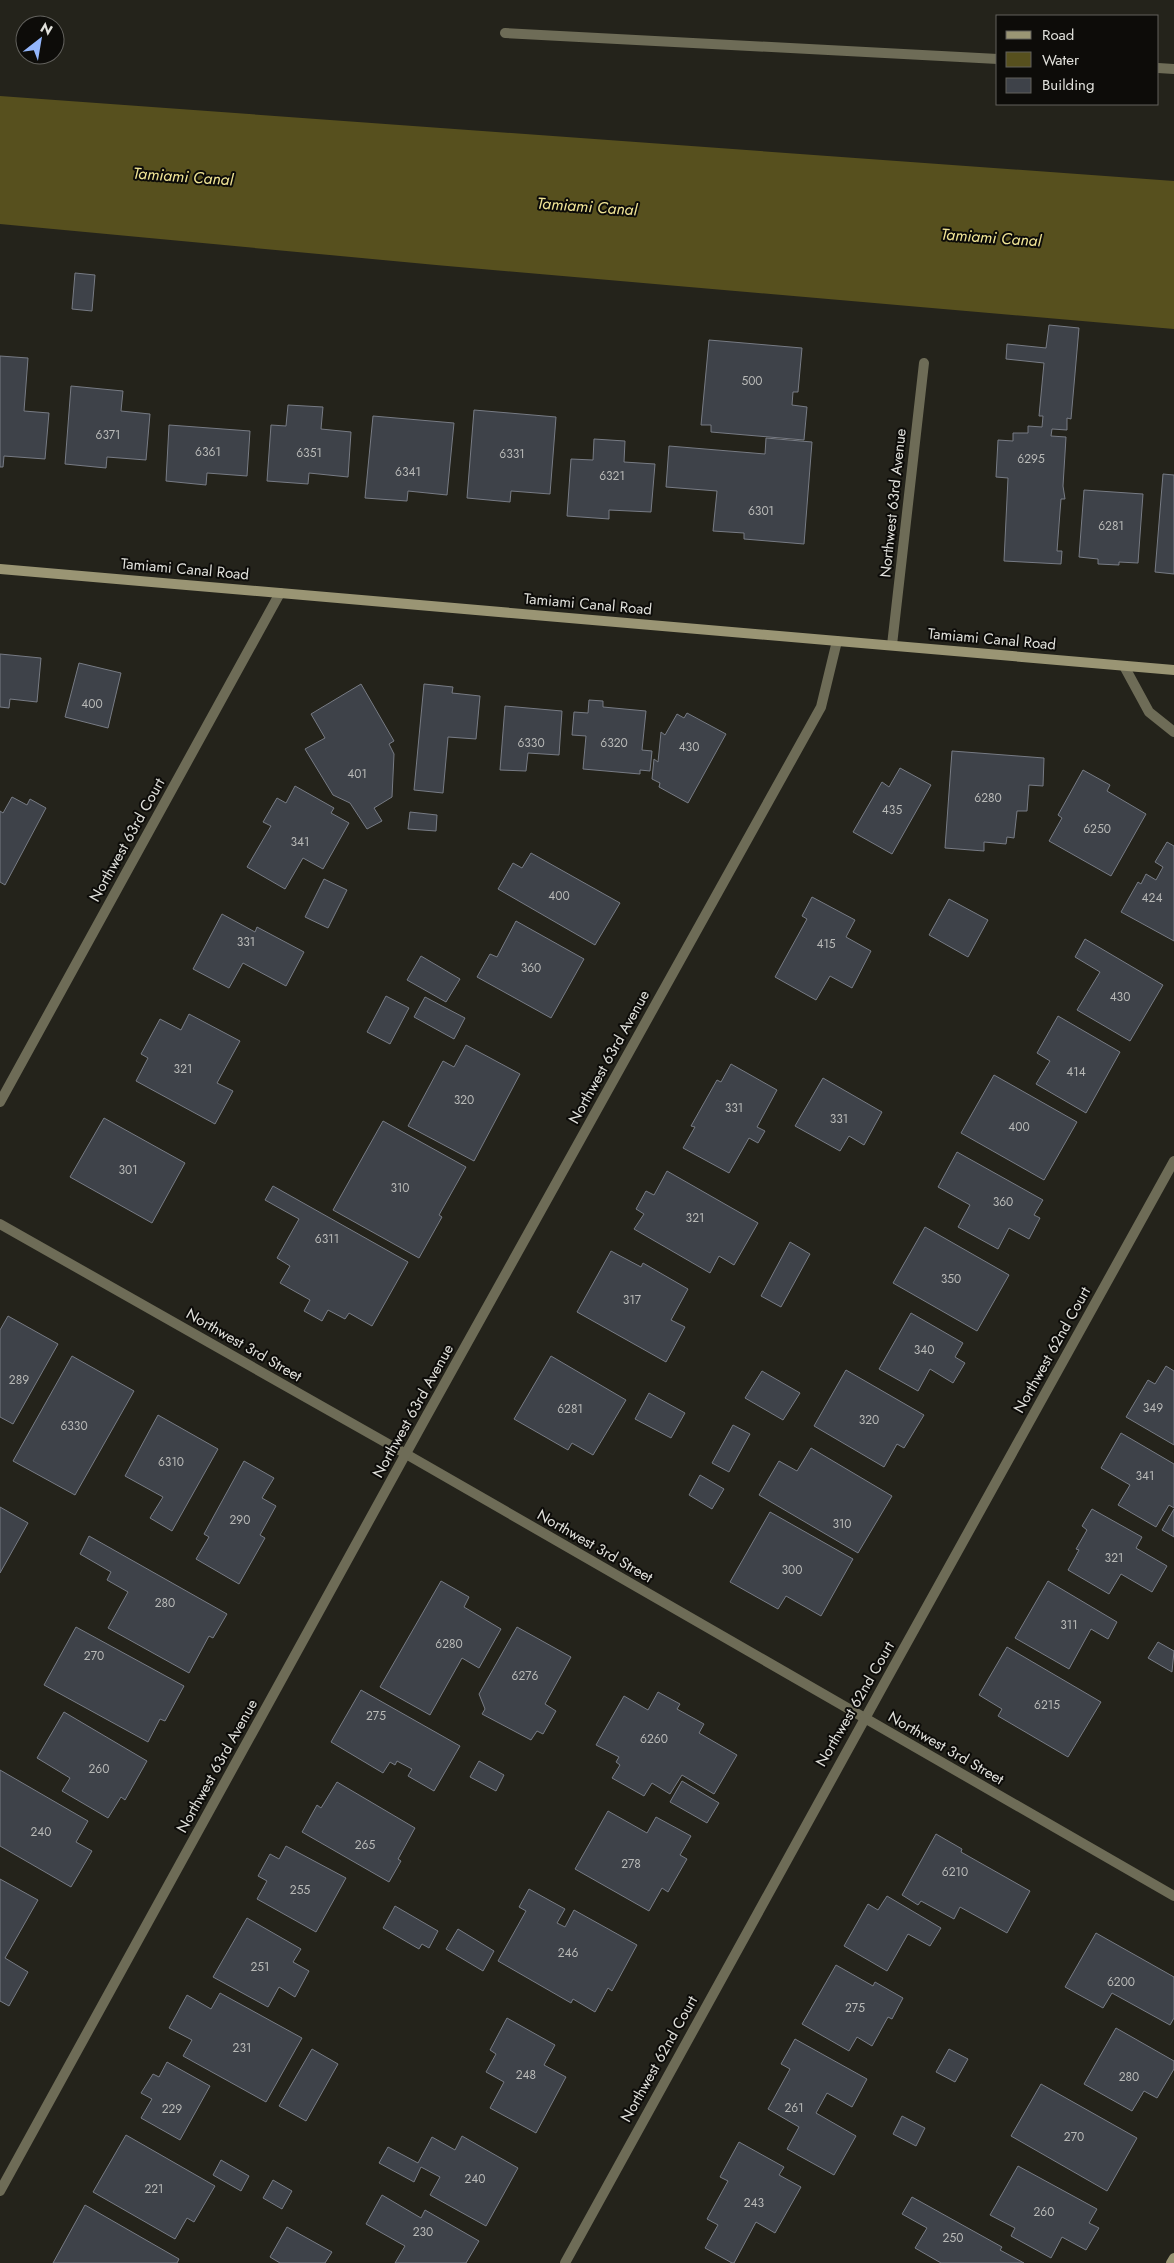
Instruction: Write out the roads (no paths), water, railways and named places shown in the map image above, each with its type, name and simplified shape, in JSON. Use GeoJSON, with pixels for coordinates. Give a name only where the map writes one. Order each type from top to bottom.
{"type":"FeatureCollection","features":[{"type":"Feature","properties":{"kind":"street"},"geometry":{"type":"LineString","coordinates":[[505,33],[996,59]]}},
{"type":"Feature","properties":{"kind":"street"},"geometry":{"type":"LineString","coordinates":[[1159,68],[1174,69]]}},
{"type":"Feature","properties":{"kind":"street","name":"Northwest 63rd Avenue"},"geometry":{"type":"LineString","coordinates":[[892,646],[924,363]]}},
{"type":"Feature","properties":{"kind":"street","name":"Tamiami Canal Road"},"geometry":{"type":"LineString","coordinates":[[0,569],[1174,670]]}},
{"type":"Feature","properties":{"kind":"street","name":"Northwest 63rd Court"},"geometry":{"type":"LineString","coordinates":[[0,1102],[280,592]]}},
{"type":"Feature","properties":{"kind":"street","name":"Northwest 63rd Avenue"},"geometry":{"type":"LineString","coordinates":[[0,2191],[406,1454],[821,707],[837,641]]}},
{"type":"Feature","properties":{"kind":"street"},"geometry":{"type":"LineString","coordinates":[[1124,666],[1149,712],[1174,732]]}},
{"type":"Feature","properties":{"kind":"street","name":"Northwest 62nd Court"},"geometry":{"type":"LineString","coordinates":[[565,2263],[864,1718],[1174,1161]]}},
{"type":"Feature","properties":{"kind":"street","name":"Northwest 3rd Street"},"geometry":{"type":"LineString","coordinates":[[0,1224],[406,1454],[1174,1896]]}},
{"type":"Feature","properties":{"kind":"street"},"geometry":{"type":"LineString","coordinates":[[1171,2263],[1174,2258]]}},
{"type":"Feature","properties":{"kind":"water","name":"Tamiami Canal"},"geometry":{"type":"Polygon","coordinates":[[[0,96],[1174,181],[1174,329],[436,265],[0,224],[0,96]]]}}]}
